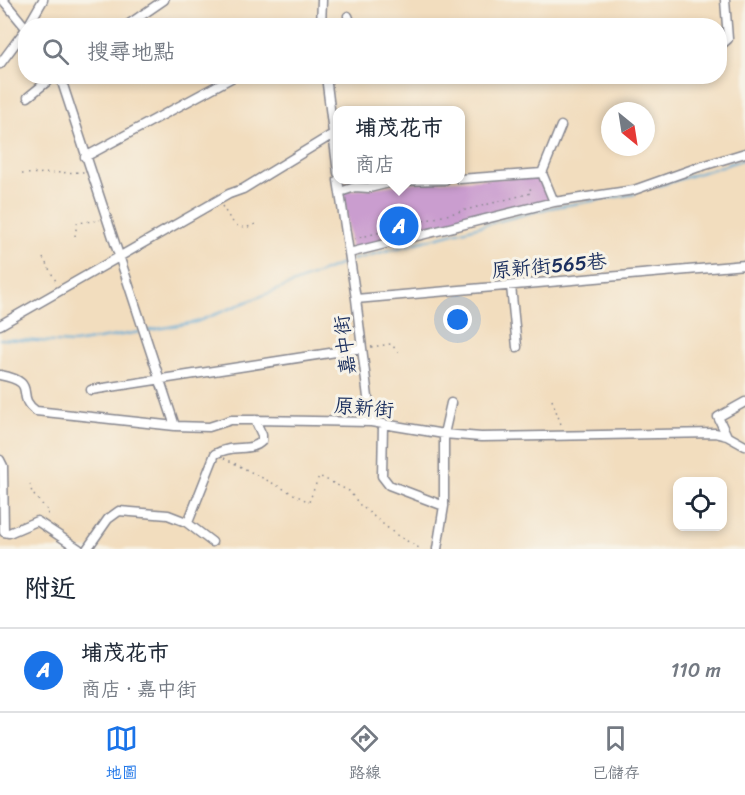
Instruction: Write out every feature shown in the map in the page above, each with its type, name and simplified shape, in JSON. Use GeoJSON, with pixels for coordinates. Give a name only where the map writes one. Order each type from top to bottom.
{"type":"FeatureCollection","features":[{"type":"Feature","properties":{"kind":"street"},"geometry":{"type":"LineString","coordinates":[[3,0],[18,18]]}},
{"type":"Feature","properties":{"kind":"street"},"geometry":{"type":"LineString","coordinates":[[32,18],[43,0]]}},
{"type":"Feature","properties":{"kind":"street"},"geometry":{"type":"LineString","coordinates":[[138,18],[164,0]]}},
{"type":"Feature","properties":{"kind":"street"},"geometry":{"type":"LineString","coordinates":[[321,18],[322,0]]}},
{"type":"Feature","properties":{"kind":"street"},"geometry":{"type":"LineString","coordinates":[[725,0],[726,18]]}},
{"type":"Feature","properties":{"kind":"street"},"geometry":{"type":"LineString","coordinates":[[0,64],[18,39]]}},
{"type":"Feature","properties":{"kind":"street"},"geometry":{"type":"LineString","coordinates":[[28,97],[44,84]]}},
{"type":"Feature","properties":{"kind":"street"},"geometry":{"type":"LineString","coordinates":[[62,84],[175,426]]}},
{"type":"Feature","properties":{"kind":"street"},"geometry":{"type":"LineString","coordinates":[[85,157],[220,84]]}},
{"type":"Feature","properties":{"kind":"street"},"geometry":{"type":"LineString","coordinates":[[0,325],[218,200],[243,189],[333,134],[327,84]]}},
{"type":"Feature","properties":{"kind":"street"},"geometry":{"type":"LineString","coordinates":[[554,202],[543,173],[561,126]]}},
{"type":"Feature","properties":{"kind":"street"},"geometry":{"type":"LineString","coordinates":[[350,258],[554,202],[634,190],[745,153]]}},
{"type":"Feature","properties":{"kind":"street"},"geometry":{"type":"LineString","coordinates":[[465,178],[543,173]]}},
{"type":"Feature","properties":{"kind":"street","name":"嘉中街"},"geometry":{"type":"LineString","coordinates":[[339,184],[371,422]]}},
{"type":"Feature","properties":{"kind":"street"},"geometry":{"type":"LineString","coordinates":[[340,192],[355,186],[369,188],[385,184]]}},
{"type":"Feature","properties":{"kind":"street","name":"原新街565巷"},"geometry":{"type":"LineString","coordinates":[[356,299],[745,265]]}},
{"type":"Feature","properties":{"kind":"street"},"geometry":{"type":"LineString","coordinates":[[511,286],[517,347]]}},
{"type":"Feature","properties":{"kind":"street"},"geometry":{"type":"LineString","coordinates":[[91,390],[362,348]]}},
{"type":"Feature","properties":{"kind":"street","name":"原新街"},"geometry":{"type":"LineString","coordinates":[[0,375],[17,378],[23,383],[27,403],[36,411],[175,426],[209,426],[231,420],[255,420],[371,422],[444,434],[481,437],[715,433],[727,436],[745,446]]}},
{"type":"Feature","properties":{"kind":"street"},"geometry":{"type":"LineString","coordinates":[[727,436],[718,417],[745,402]]}},
{"type":"Feature","properties":{"kind":"street"},"geometry":{"type":"LineString","coordinates":[[436,549],[444,506],[444,434],[451,403]]}},
{"type":"Feature","properties":{"kind":"street"},"geometry":{"type":"LineString","coordinates":[[186,522],[192,515],[215,454],[231,447],[250,448],[262,441],[262,435],[255,420]]}},
{"type":"Feature","properties":{"kind":"street"},"geometry":{"type":"LineString","coordinates":[[383,425],[382,476],[389,485],[444,506]]}},
{"type":"Feature","properties":{"kind":"street"},"geometry":{"type":"LineString","coordinates":[[0,460],[3,466],[4,532],[9,533],[38,521],[79,549]]}},
{"type":"Feature","properties":{"kind":"street"},"geometry":{"type":"LineString","coordinates":[[87,549],[113,513],[119,511],[168,515],[186,522],[212,542]]}},
{"type":"Feature","properties":{"kind":"path"},"geometry":{"type":"LineString","coordinates":[[22,174],[90,172]]}},
{"type":"Feature","properties":{"kind":"path"},"geometry":{"type":"LineString","coordinates":[[347,241],[531,193],[530,186]]}},
{"type":"Feature","properties":{"kind":"path"},"geometry":{"type":"LineString","coordinates":[[218,200],[231,221],[242,229],[255,224]]}},
{"type":"Feature","properties":{"kind":"path"},"geometry":{"type":"LineString","coordinates":[[75,237],[77,222],[106,219]]}},
{"type":"Feature","properties":{"kind":"path"},"geometry":{"type":"LineString","coordinates":[[43,258],[61,290]]}},
{"type":"Feature","properties":{"kind":"path"},"geometry":{"type":"LineString","coordinates":[[568,258],[573,280]]}},
{"type":"Feature","properties":{"kind":"path"},"geometry":{"type":"LineString","coordinates":[[362,348],[391,344],[400,354]]}},
{"type":"Feature","properties":{"kind":"path"},"geometry":{"type":"LineString","coordinates":[[552,400],[559,422],[567,436]]}},
{"type":"Feature","properties":{"kind":"path"},"geometry":{"type":"LineString","coordinates":[[215,454],[309,501],[319,476],[329,480],[349,491],[360,505],[395,534],[421,549]]}},
{"type":"Feature","properties":{"kind":"path"},"geometry":{"type":"LineString","coordinates":[[30,484],[32,493],[49,512],[38,521]]}},
{"type":"Feature","properties":{"kind":"building"},"geometry":{"type":"Polygon","coordinates":[[[538,176],[550,200],[351,251],[343,191],[401,184],[465,184],[465,180],[538,176]]]}},
{"type":"Feature","properties":{"kind":"waterway"},"geometry":{"type":"LineString","coordinates":[[658,186],[745,159]]}},
{"type":"Feature","properties":{"kind":"waterway"},"geometry":{"type":"LineString","coordinates":[[352,260],[549,208],[635,194]]}},
{"type":"Feature","properties":{"kind":"waterway"},"geometry":{"type":"LineString","coordinates":[[146,331],[196,322],[347,262]]}},
{"type":"Feature","properties":{"kind":"waterway"},"geometry":{"type":"LineString","coordinates":[[0,339],[74,343],[140,332]]}},
{"type":"Feature","properties":{"kind":"place","name":"埔茂花市"},"geometry":{"type":"Point","coordinates":[399,226]}}]}
